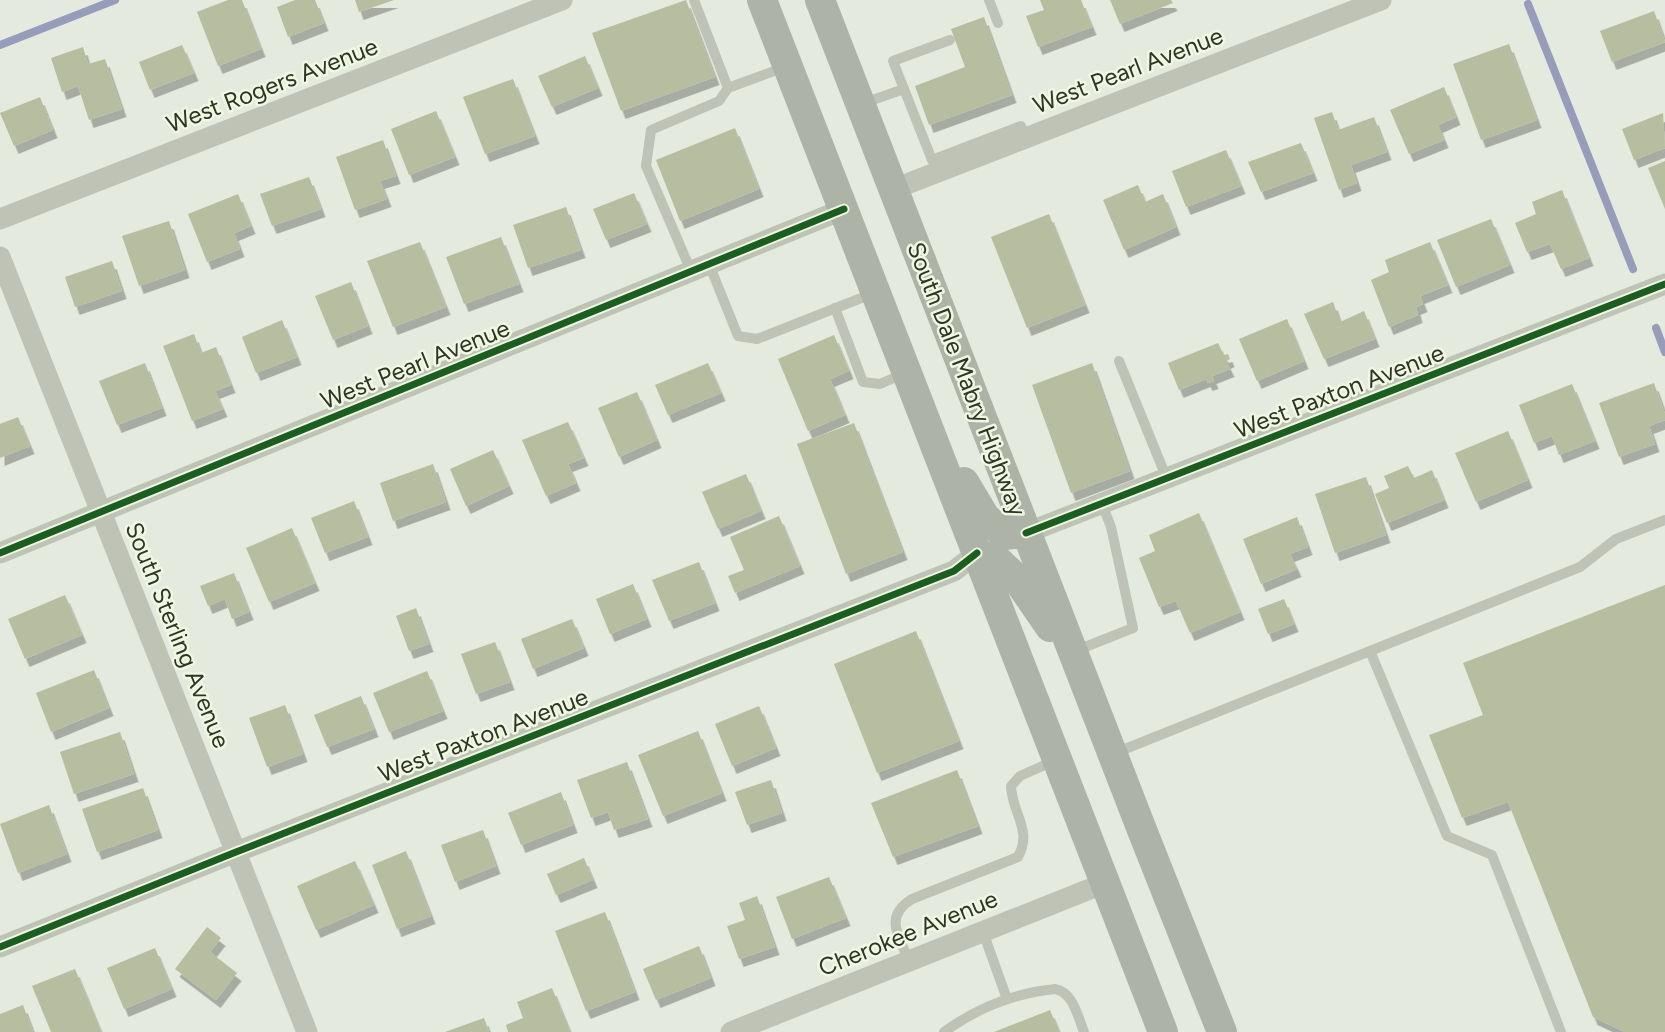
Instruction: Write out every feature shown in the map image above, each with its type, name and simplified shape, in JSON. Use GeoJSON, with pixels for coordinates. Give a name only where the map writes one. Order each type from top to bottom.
{"type":"FeatureCollection","features":[{"type":"Feature","properties":{"kind":"main road"},"geometry":{"type":"LineString","coordinates":[[762,0],[1105,883],[1158,1031]]}},
{"type":"Feature","properties":{"kind":"main road"},"geometry":{"type":"LineString","coordinates":[[809,0],[840,48]]}},
{"type":"Feature","properties":{"kind":"main road","name":"South Dale Mabry Highway"},"geometry":{"type":"LineString","coordinates":[[820,0],[1222,1032]]}},
{"type":"Feature","properties":{"kind":"main road"},"geometry":{"type":"LineString","coordinates":[[923,412],[985,517],[1005,535],[1026,533]]}},
{"type":"Feature","properties":{"kind":"main road"},"geometry":{"type":"LineString","coordinates":[[977,553],[998,559],[1017,579],[1077,663]]}},
{"type":"Feature","properties":{"kind":"street","name":"West Rogers Avenue"},"geometry":{"type":"LineString","coordinates":[[0,219],[562,0]]}},
{"type":"Feature","properties":{"kind":"street","name":"West Pearl Avenue"},"geometry":{"type":"LineString","coordinates":[[894,189],[1381,0]]}},
{"type":"Feature","properties":{"kind":"street","name":"West Pearl Avenue"},"geometry":{"type":"LineString","coordinates":[[0,553],[844,209]]}},
{"type":"Feature","properties":{"kind":"street","name":"South Sterling Avenue"},"geometry":{"type":"LineString","coordinates":[[0,257],[307,1032]]}},
{"type":"Feature","properties":{"kind":"street","name":"West Paxton Avenue"},"geometry":{"type":"LineString","coordinates":[[1026,533],[1665,284]]}},
{"type":"Feature","properties":{"kind":"street","name":"West Paxton Avenue"},"geometry":{"type":"LineString","coordinates":[[0,947],[954,571],[977,553]]}},
{"type":"Feature","properties":{"kind":"street","name":"Cherokee Avenue"},"geometry":{"type":"LineString","coordinates":[[730,1032],[1105,883]]}},
{"type":"Feature","properties":{"kind":"lane"},"geometry":{"type":"LineString","coordinates":[[694,0],[728,88]]}},
{"type":"Feature","properties":{"kind":"lane"},"geometry":{"type":"LineString","coordinates":[[989,0],[998,23]]}},
{"type":"Feature","properties":{"kind":"lane"},"geometry":{"type":"LineString","coordinates":[[950,40],[893,61],[932,160],[1021,126],[1025,138]]}},
{"type":"Feature","properties":{"kind":"lane"},"geometry":{"type":"LineString","coordinates":[[788,66],[728,88],[719,101],[651,130],[646,166],[738,336],[757,339],[876,292]]}},
{"type":"Feature","properties":{"kind":"lane"},"geometry":{"type":"LineString","coordinates":[[861,104],[904,89]]}},
{"type":"Feature","properties":{"kind":"lane"},"geometry":{"type":"LineString","coordinates":[[835,308],[863,382],[880,384],[907,372]]}},
{"type":"Feature","properties":{"kind":"lane"},"geometry":{"type":"LineString","coordinates":[[1119,361],[1167,479]]}},
{"type":"Feature","properties":{"kind":"lane"},"geometry":{"type":"LineString","coordinates":[[1077,663],[1133,628],[1111,527],[1102,504]]}},
{"type":"Feature","properties":{"kind":"lane"},"geometry":{"type":"LineString","coordinates":[[1112,754],[1580,568],[1616,539],[1665,520]]}},
{"type":"Feature","properties":{"kind":"lane"},"geometry":{"type":"LineString","coordinates":[[1370,651],[1447,836],[1492,855],[1561,1032]]}},
{"type":"Feature","properties":{"kind":"lane"},"geometry":{"type":"LineString","coordinates":[[909,961],[894,917],[899,907],[1018,857],[1025,845],[1025,833],[1011,799],[1011,786],[1020,775],[1057,760]]}},
{"type":"Feature","properties":{"kind":"lane"},"geometry":{"type":"LineString","coordinates":[[983,932],[1007,999]]}},
{"type":"Feature","properties":{"kind":"lane"},"geometry":{"type":"LineString","coordinates":[[944,1032],[1007,999],[1036,991],[1063,990],[1069,995],[1084,1032]]}},
{"type":"Feature","properties":{"kind":"building"},"geometry":{"type":"Polygon","coordinates":[[[228,0],[242,0],[261,49],[218,66],[197,12],[228,0]]]}},
{"type":"Feature","properties":{"kind":"building"},"geometry":{"type":"Polygon","coordinates":[[[295,0],[315,0],[324,23],[288,37],[277,7],[295,0]]]}},
{"type":"Feature","properties":{"kind":"building"},"geometry":{"type":"Polygon","coordinates":[[[355,0],[394,0],[359,12],[355,0]]]}},
{"type":"Feature","properties":{"kind":"building"},"geometry":{"type":"Polygon","coordinates":[[[686,0],[715,77],[621,111],[592,33],[686,0]]]}},
{"type":"Feature","properties":{"kind":"building"},"geometry":{"type":"Polygon","coordinates":[[[1040,0],[1081,0],[1092,27],[1038,47],[1026,16],[1044,10],[1040,0]]]}},
{"type":"Feature","properties":{"kind":"building"},"geometry":{"type":"Polygon","coordinates":[[[1110,0],[1171,0],[1173,3],[1120,24],[1110,0]]]}},
{"type":"Feature","properties":{"kind":"building"},"geometry":{"type":"Polygon","coordinates":[[[1654,11],[1665,42],[1612,62],[1600,31],[1654,11]]]}},
{"type":"Feature","properties":{"kind":"building"},"geometry":{"type":"Polygon","coordinates":[[[984,17],[1012,95],[929,125],[915,86],[965,67],[951,29],[984,17]]]}},
{"type":"Feature","properties":{"kind":"building"},"geometry":{"type":"Polygon","coordinates":[[[1509,44],[1537,120],[1481,140],[1453,64],[1509,44]]]}},
{"type":"Feature","properties":{"kind":"building"},"geometry":{"type":"Polygon","coordinates":[[[182,45],[194,73],[150,90],[139,62],[182,45]]]}},
{"type":"Feature","properties":{"kind":"building"},"geometry":{"type":"Polygon","coordinates":[[[83,47],[88,64],[105,59],[122,109],[89,120],[78,86],[62,92],[51,58],[83,47]]]}},
{"type":"Feature","properties":{"kind":"building"},"geometry":{"type":"Polygon","coordinates":[[[585,56],[598,88],[552,107],[538,76],[585,56]]]}},
{"type":"Feature","properties":{"kind":"building"},"geometry":{"type":"Polygon","coordinates":[[[513,79],[535,136],[485,154],[463,97],[513,79]]]}},
{"type":"Feature","properties":{"kind":"building"},"geometry":{"type":"Polygon","coordinates":[[[1444,87],[1456,117],[1438,125],[1444,140],[1409,154],[1390,110],[1444,87]]]}},
{"type":"Feature","properties":{"kind":"building"},"geometry":{"type":"Polygon","coordinates":[[[40,97],[53,130],[14,146],[0,113],[40,97]]]}},
{"type":"Feature","properties":{"kind":"building"},"geometry":{"type":"Polygon","coordinates":[[[436,111],[455,157],[409,175],[391,129],[436,111]]]}},
{"type":"Feature","properties":{"kind":"building"},"geometry":{"type":"Polygon","coordinates":[[[1332,112],[1338,130],[1374,117],[1387,152],[1351,165],[1357,183],[1339,190],[1314,118],[1332,112]]]}},
{"type":"Feature","properties":{"kind":"building"},"geometry":{"type":"Polygon","coordinates":[[[1663,113],[1665,148],[1634,160],[1622,129],[1663,113]]]}},
{"type":"Feature","properties":{"kind":"building"},"geometry":{"type":"Polygon","coordinates":[[[735,128],[759,189],[680,221],[656,160],[735,128]]]}},
{"type":"Feature","properties":{"kind":"building"},"geometry":{"type":"Polygon","coordinates":[[[383,140],[396,176],[380,181],[387,199],[355,210],[336,157],[383,140]]]}},
{"type":"Feature","properties":{"kind":"building"},"geometry":{"type":"Polygon","coordinates":[[[1301,143],[1313,173],[1261,192],[1248,162],[1301,143]]]}},
{"type":"Feature","properties":{"kind":"building"},"geometry":{"type":"Polygon","coordinates":[[[1226,150],[1241,186],[1186,207],[1172,171],[1226,150]]]}},
{"type":"Feature","properties":{"kind":"building"},"geometry":{"type":"Polygon","coordinates":[[[1665,161],[1665,209],[1648,168],[1665,161]]]}},
{"type":"Feature","properties":{"kind":"building"},"geometry":{"type":"Polygon","coordinates":[[[309,177],[321,209],[272,226],[260,194],[309,177]]]}},
{"type":"Feature","properties":{"kind":"building"},"geometry":{"type":"Polygon","coordinates":[[[1138,185],[1145,202],[1163,194],[1176,227],[1124,250],[1103,200],[1138,185]]]}},
{"type":"Feature","properties":{"kind":"building"},"geometry":{"type":"Polygon","coordinates":[[[1562,190],[1589,258],[1561,269],[1550,244],[1527,252],[1515,223],[1536,214],[1532,202],[1562,190]]]}},
{"type":"Feature","properties":{"kind":"building"},"geometry":{"type":"Polygon","coordinates":[[[634,193],[647,224],[606,240],[593,209],[634,193]]]}},
{"type":"Feature","properties":{"kind":"building"},"geometry":{"type":"Polygon","coordinates":[[[238,194],[251,226],[234,233],[240,249],[207,262],[188,214],[238,194]]]}},
{"type":"Feature","properties":{"kind":"building"},"geometry":{"type":"Polygon","coordinates":[[[566,207],[581,250],[528,268],[513,225],[566,207]]]}},
{"type":"Feature","properties":{"kind":"building"},"geometry":{"type":"Polygon","coordinates":[[[1049,214],[1085,305],[1027,328],[991,237],[1049,214]]]}},
{"type":"Feature","properties":{"kind":"building"},"geometry":{"type":"Polygon","coordinates":[[[1491,219],[1510,265],[1456,287],[1437,240],[1491,219]]]}},
{"type":"Feature","properties":{"kind":"building"},"geometry":{"type":"Polygon","coordinates":[[[169,221],[185,270],[139,286],[122,236],[169,221]]]}},
{"type":"Feature","properties":{"kind":"building"},"geometry":{"type":"Polygon","coordinates":[[[501,237],[519,284],[464,304],[446,257],[501,237]]]}},
{"type":"Feature","properties":{"kind":"building"},"geometry":{"type":"Polygon","coordinates":[[[420,242],[446,307],[393,327],[367,261],[420,242]]]}},
{"type":"Feature","properties":{"kind":"building"},"geometry":{"type":"Polygon","coordinates":[[[1430,242],[1448,285],[1420,296],[1423,304],[1416,307],[1418,315],[1389,327],[1371,280],[1389,272],[1385,260],[1430,242]]]}},
{"type":"Feature","properties":{"kind":"building"},"geometry":{"type":"Polygon","coordinates":[[[112,261],[122,291],[75,307],[65,277],[112,261]]]}},
{"type":"Feature","properties":{"kind":"building"},"geometry":{"type":"Polygon","coordinates":[[[351,282],[368,326],[333,340],[315,296],[351,282]]]}},
{"type":"Feature","properties":{"kind":"building"},"geometry":{"type":"Polygon","coordinates":[[[1333,302],[1340,322],[1364,311],[1375,339],[1324,359],[1304,314],[1333,302]]]}},
{"type":"Feature","properties":{"kind":"building"},"geometry":{"type":"Polygon","coordinates":[[[1287,319],[1304,361],[1257,381],[1239,339],[1287,319]]]}},
{"type":"Feature","properties":{"kind":"building"},"geometry":{"type":"Polygon","coordinates":[[[282,320],[297,357],[256,373],[242,337],[282,320]]]}},
{"type":"Feature","properties":{"kind":"building"},"geometry":{"type":"Polygon","coordinates":[[[194,334],[201,353],[216,347],[231,385],[215,391],[223,409],[192,421],[163,346],[194,334]]]}},
{"type":"Feature","properties":{"kind":"building"},"geometry":{"type":"Polygon","coordinates":[[[834,335],[849,371],[830,379],[845,415],[808,431],[778,359],[834,335]]]}},
{"type":"Feature","properties":{"kind":"building"},"geometry":{"type":"Polygon","coordinates":[[[1218,343],[1224,355],[1228,354],[1230,359],[1226,361],[1230,369],[1212,376],[1214,381],[1208,383],[1206,379],[1179,390],[1168,363],[1218,343]]]}},
{"type":"Feature","properties":{"kind":"building"},"geometry":{"type":"Polygon","coordinates":[[[145,363],[162,408],[117,425],[99,381],[145,363]]]}},
{"type":"Feature","properties":{"kind":"building"},"geometry":{"type":"Polygon","coordinates":[[[708,363],[721,393],[668,415],[655,385],[708,363]]]}},
{"type":"Feature","properties":{"kind":"building"},"geometry":{"type":"Polygon","coordinates":[[[1092,363],[1130,471],[1071,493],[1032,385],[1092,363]]]}},
{"type":"Feature","properties":{"kind":"building"},"geometry":{"type":"Polygon","coordinates":[[[1654,383],[1665,414],[1665,420],[1649,426],[1655,444],[1619,457],[1599,403],[1654,383]]]}},
{"type":"Feature","properties":{"kind":"building"},"geometry":{"type":"Polygon","coordinates":[[[1572,384],[1595,441],[1559,455],[1552,436],[1534,443],[1519,405],[1572,384]]]}},
{"type":"Feature","properties":{"kind":"building"},"geometry":{"type":"Polygon","coordinates":[[[637,392],[657,440],[619,457],[598,408],[637,392]]]}},
{"type":"Feature","properties":{"kind":"building"},"geometry":{"type":"Polygon","coordinates":[[[18,417],[30,446],[0,458],[0,424],[18,417]]]}},
{"type":"Feature","properties":{"kind":"building"},"geometry":{"type":"Polygon","coordinates":[[[568,422],[584,458],[568,464],[576,483],[546,496],[522,440],[568,422]]]}},
{"type":"Feature","properties":{"kind":"building"},"geometry":{"type":"Polygon","coordinates":[[[854,423],[903,552],[846,574],[797,444],[854,423]]]}},
{"type":"Feature","properties":{"kind":"building"},"geometry":{"type":"Polygon","coordinates":[[[1508,431],[1528,480],[1476,502],[1455,453],[1508,431]]]}},
{"type":"Feature","properties":{"kind":"building"},"geometry":{"type":"Polygon","coordinates":[[[493,450],[509,486],[466,506],[450,469],[493,450]]]}},
{"type":"Feature","properties":{"kind":"building"},"geometry":{"type":"Polygon","coordinates":[[[433,464],[446,502],[393,521],[380,483],[433,464]]]}},
{"type":"Feature","properties":{"kind":"building"},"geometry":{"type":"Polygon","coordinates":[[[1408,466],[1414,478],[1432,470],[1444,500],[1387,523],[1375,494],[1389,488],[1384,476],[1408,466]]]}},
{"type":"Feature","properties":{"kind":"building"},"geometry":{"type":"Polygon","coordinates":[[[746,474],[761,511],[718,529],[702,492],[746,474]]]}},
{"type":"Feature","properties":{"kind":"building"},"geometry":{"type":"Polygon","coordinates":[[[1366,477],[1386,535],[1335,553],[1315,494],[1366,477]]]}},
{"type":"Feature","properties":{"kind":"building"},"geometry":{"type":"Polygon","coordinates":[[[354,501],[368,537],[325,553],[311,518],[354,501]]]}},
{"type":"Feature","properties":{"kind":"building"},"geometry":{"type":"Polygon","coordinates":[[[1199,513],[1240,612],[1190,633],[1176,601],[1159,607],[1139,558],[1155,551],[1149,535],[1199,513]]]}},
{"type":"Feature","properties":{"kind":"building"},"geometry":{"type":"Polygon","coordinates":[[[779,516],[800,566],[735,593],[728,576],[744,570],[730,537],[779,516]]]}},
{"type":"Feature","properties":{"kind":"building"},"geometry":{"type":"Polygon","coordinates":[[[1297,517],[1308,547],[1290,554],[1297,569],[1261,584],[1243,539],[1297,517]]]}},
{"type":"Feature","properties":{"kind":"building"},"geometry":{"type":"Polygon","coordinates":[[[292,528],[315,583],[269,602],[246,548],[292,528]]]}},
{"type":"Feature","properties":{"kind":"building"},"geometry":{"type":"Polygon","coordinates":[[[699,562],[715,603],[669,621],[652,580],[699,562]]]}},
{"type":"Feature","properties":{"kind":"building"},"geometry":{"type":"Polygon","coordinates":[[[234,573],[249,612],[232,619],[225,599],[208,606],[200,586],[234,573]]]}},
{"type":"Feature","properties":{"kind":"building"},"geometry":{"type":"Polygon","coordinates":[[[633,584],[647,619],[610,634],[596,599],[633,584]]]}},
{"type":"Feature","properties":{"kind":"building"},"geometry":{"type":"Polygon","coordinates":[[[1665,585],[1665,1032],[1625,1032],[1593,1017],[1508,802],[1462,818],[1429,735],[1483,715],[1463,663],[1665,585]]]}},
{"type":"Feature","properties":{"kind":"building"},"geometry":{"type":"Polygon","coordinates":[[[65,595],[82,635],[25,659],[8,619],[65,595]]]}},
{"type":"Feature","properties":{"kind":"building"},"geometry":{"type":"Polygon","coordinates":[[[1284,599],[1294,624],[1268,634],[1258,609],[1284,599]]]}},
{"type":"Feature","properties":{"kind":"building"},"geometry":{"type":"Polygon","coordinates":[[[416,608],[429,644],[409,651],[396,616],[416,608]]]}},
{"type":"Feature","properties":{"kind":"building"},"geometry":{"type":"Polygon","coordinates":[[[572,619],[584,648],[533,669],[521,639],[572,619]]]}},
{"type":"Feature","properties":{"kind":"building"},"geometry":{"type":"Polygon","coordinates":[[[916,631],[959,741],[877,773],[834,664],[916,631]]]}},
{"type":"Feature","properties":{"kind":"building"},"geometry":{"type":"Polygon","coordinates":[[[495,642],[510,682],[476,694],[461,654],[495,642]]]}},
{"type":"Feature","properties":{"kind":"building"},"geometry":{"type":"Polygon","coordinates":[[[94,670],[109,708],[51,732],[36,693],[94,670]]]}},
{"type":"Feature","properties":{"kind":"building"},"geometry":{"type":"Polygon","coordinates":[[[427,671],[443,711],[389,732],[373,693],[427,671]]]}},
{"type":"Feature","properties":{"kind":"building"},"geometry":{"type":"Polygon","coordinates":[[[361,696],[374,729],[327,747],[314,715],[361,696]]]}},
{"type":"Feature","properties":{"kind":"building"},"geometry":{"type":"Polygon","coordinates":[[[285,705],[303,754],[267,767],[249,718],[285,705]]]}},
{"type":"Feature","properties":{"kind":"building"},"geometry":{"type":"Polygon","coordinates":[[[759,706],[776,748],[732,766],[715,724],[759,706]]]}},
{"type":"Feature","properties":{"kind":"building"},"geometry":{"type":"Polygon","coordinates":[[[698,731],[722,793],[663,816],[638,755],[698,731]]]}},
{"type":"Feature","properties":{"kind":"building"},"geometry":{"type":"Polygon","coordinates":[[[120,732],[134,774],[74,794],[60,752],[120,732]]]}},
{"type":"Feature","properties":{"kind":"building"},"geometry":{"type":"Polygon","coordinates":[[[627,762],[648,819],[614,830],[608,812],[591,818],[577,780],[627,762]]]}},
{"type":"Feature","properties":{"kind":"building"},"geometry":{"type":"Polygon","coordinates":[[[957,770],[978,826],[893,857],[871,803],[957,770]]]}},
{"type":"Feature","properties":{"kind":"building"},"geometry":{"type":"Polygon","coordinates":[[[771,780],[782,813],[747,825],[735,792],[771,780]]]}},
{"type":"Feature","properties":{"kind":"building"},"geometry":{"type":"Polygon","coordinates":[[[143,788],[158,830],[97,852],[82,809],[143,788]]]}},
{"type":"Feature","properties":{"kind":"building"},"geometry":{"type":"Polygon","coordinates":[[[561,792],[573,825],[521,845],[508,813],[561,792]]]}},
{"type":"Feature","properties":{"kind":"building"},"geometry":{"type":"Polygon","coordinates":[[[49,805],[67,854],[18,873],[0,824],[49,805]]]}},
{"type":"Feature","properties":{"kind":"building"},"geometry":{"type":"Polygon","coordinates":[[[483,830],[496,866],[455,882],[441,845],[483,830]]]}},
{"type":"Feature","properties":{"kind":"building"},"geometry":{"type":"Polygon","coordinates":[[[406,851],[431,916],[397,929],[372,865],[406,851]]]}},
{"type":"Feature","properties":{"kind":"building"},"geometry":{"type":"Polygon","coordinates":[[[584,858],[593,880],[556,895],[547,874],[584,858]]]}},
{"type":"Feature","properties":{"kind":"building"},"geometry":{"type":"Polygon","coordinates":[[[355,861],[374,905],[316,930],[297,886],[355,861]]]}},
{"type":"Feature","properties":{"kind":"building"},"geometry":{"type":"Polygon","coordinates":[[[829,877],[846,918],[792,939],[776,897],[829,877]]]}},
{"type":"Feature","properties":{"kind":"building"},"geometry":{"type":"Polygon","coordinates":[[[757,896],[775,947],[739,959],[727,926],[745,920],[739,903],[757,896]]]}},
{"type":"Feature","properties":{"kind":"building"},"geometry":{"type":"Polygon","coordinates":[[[605,912],[635,992],[586,1011],[555,931],[605,912]]]}},
{"type":"Feature","properties":{"kind":"building"},"geometry":{"type":"Polygon","coordinates":[[[207,927],[221,938],[210,952],[237,973],[216,1000],[175,969],[207,927]]]}},
{"type":"Feature","properties":{"kind":"building"},"geometry":{"type":"Polygon","coordinates":[[[699,946],[711,978],[656,1000],[643,969],[699,946]]]}},
{"type":"Feature","properties":{"kind":"building"},"geometry":{"type":"Polygon","coordinates":[[[155,948],[172,989],[124,1009],[107,968],[155,948]]]}},
{"type":"Feature","properties":{"kind":"building"},"geometry":{"type":"Polygon","coordinates":[[[75,969],[101,1032],[51,1032],[32,986],[75,969]]]}},
{"type":"Feature","properties":{"kind":"building"},"geometry":{"type":"Polygon","coordinates":[[[552,988],[570,1032],[508,1032],[506,1025],[523,1018],[517,1002],[552,988]]]}},
{"type":"Feature","properties":{"kind":"building"},"geometry":{"type":"Polygon","coordinates":[[[23,1005],[33,1032],[0,1032],[0,1014],[23,1005]]]}},
{"type":"Feature","properties":{"kind":"building"},"geometry":{"type":"Polygon","coordinates":[[[1050,1010],[1059,1032],[994,1032],[1050,1010]]]}},
{"type":"Feature","properties":{"kind":"building"},"geometry":{"type":"Polygon","coordinates":[[[484,1018],[489,1032],[445,1032],[484,1018]]]}},
{"type":"Feature","properties":{"kind":"waterway"},"geometry":{"type":"LineString","coordinates":[[0,45],[115,0]]}},
{"type":"Feature","properties":{"kind":"waterway"},"geometry":{"type":"LineString","coordinates":[[1528,4],[1633,269]]}},
{"type":"Feature","properties":{"kind":"waterway"},"geometry":{"type":"LineString","coordinates":[[1656,328],[1665,352]]}},
{"type":"Feature","properties":{"kind":"cycle path"},"geometry":{"type":"LineString","coordinates":[[0,553],[844,209]]}},
{"type":"Feature","properties":{"kind":"cycle path"},"geometry":{"type":"LineString","coordinates":[[1026,533],[1665,284]]}},
{"type":"Feature","properties":{"kind":"cycle path"},"geometry":{"type":"LineString","coordinates":[[0,947],[954,571],[977,553]]}}]}
